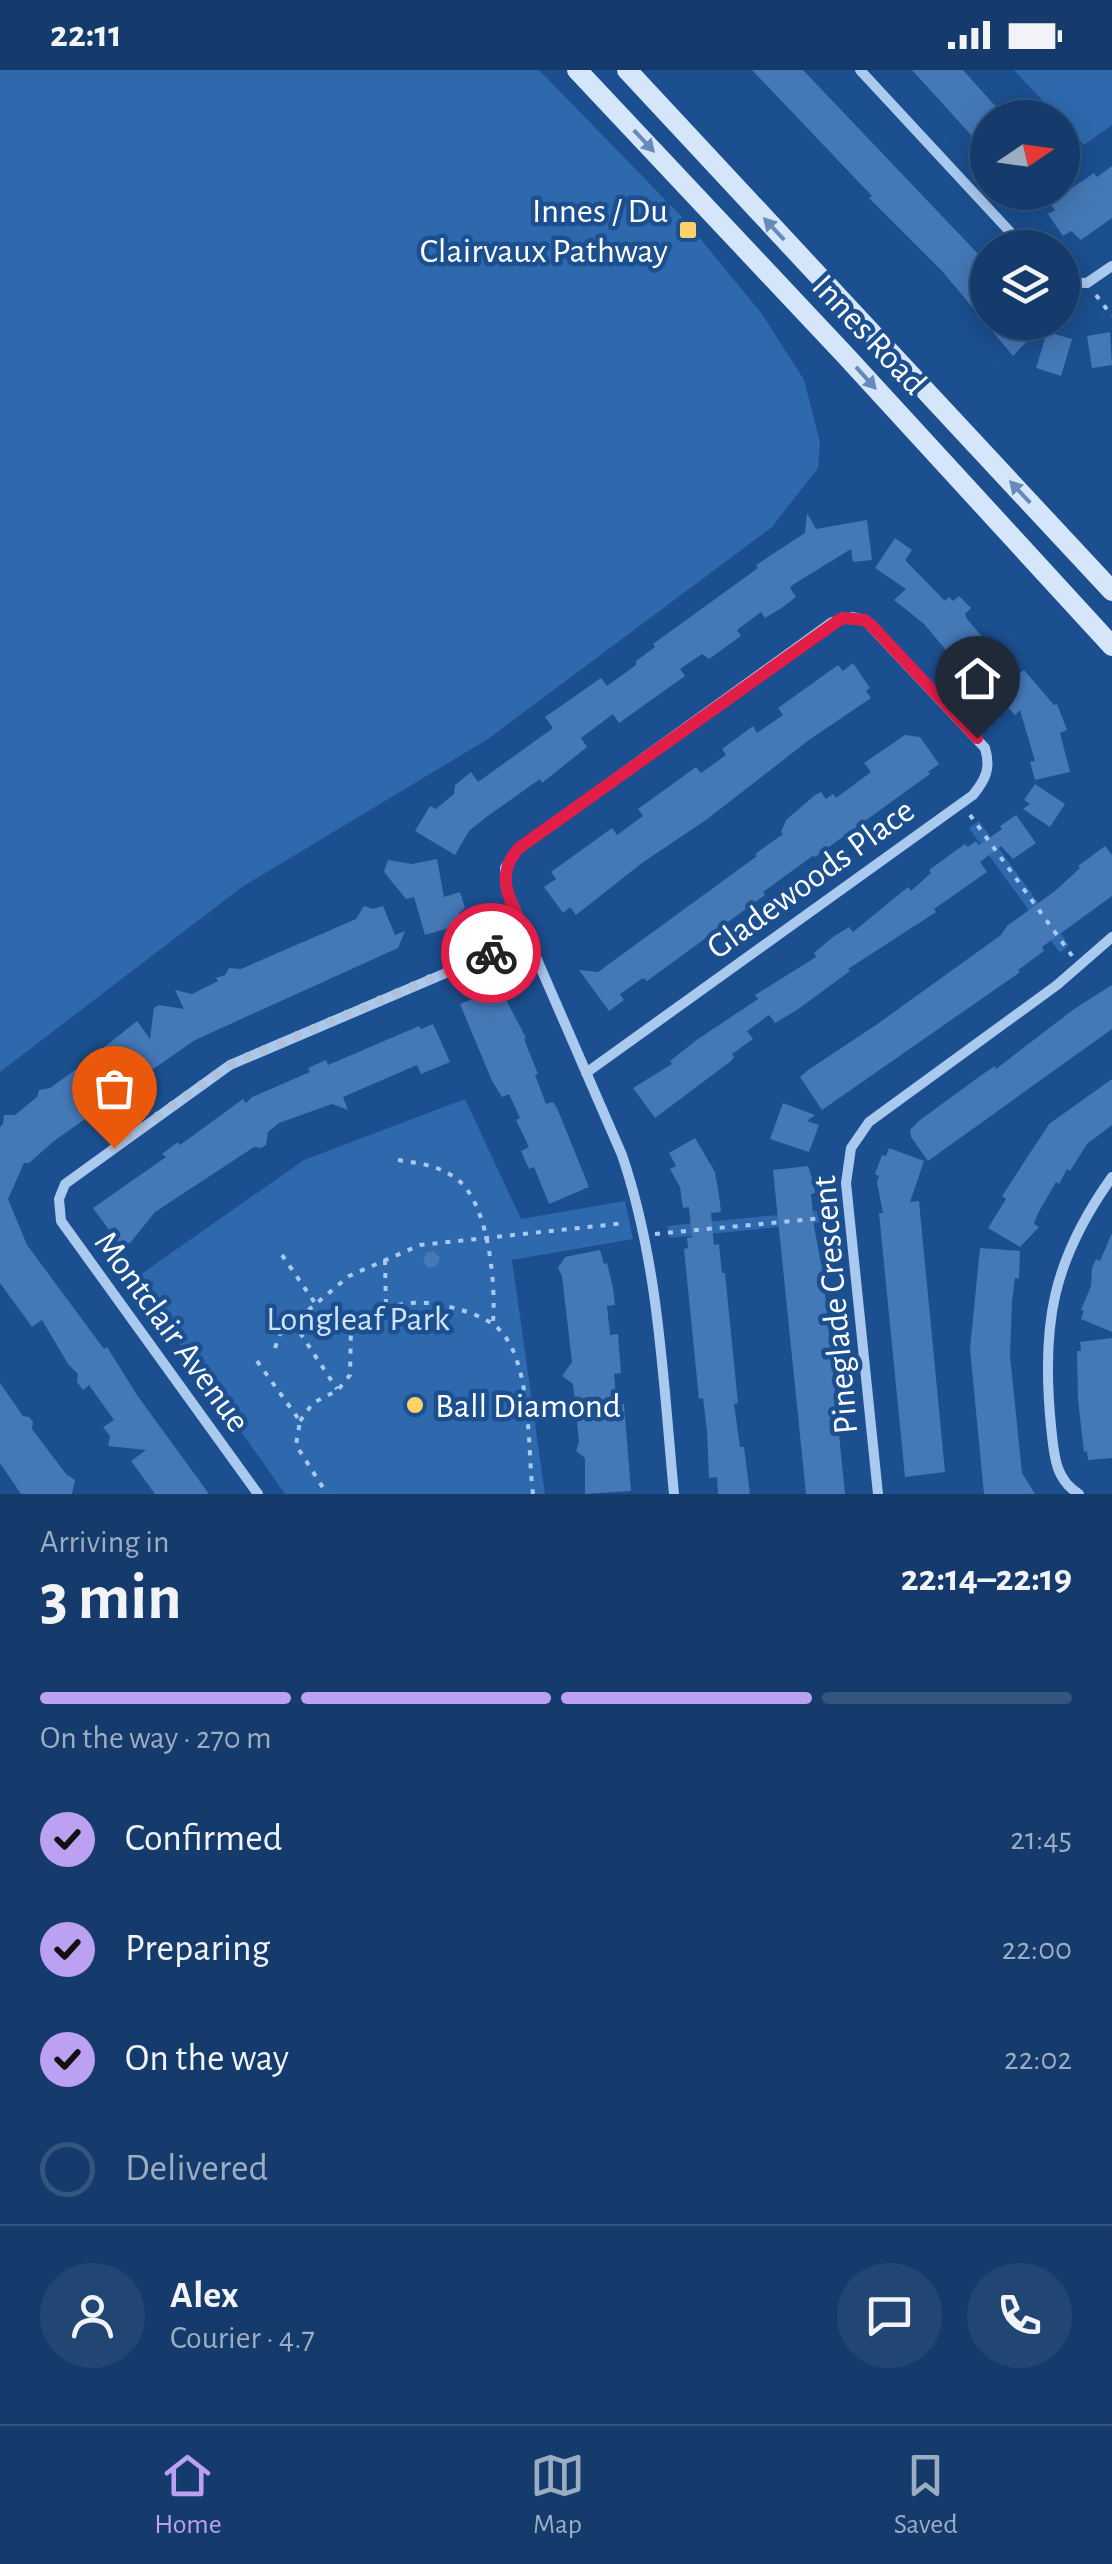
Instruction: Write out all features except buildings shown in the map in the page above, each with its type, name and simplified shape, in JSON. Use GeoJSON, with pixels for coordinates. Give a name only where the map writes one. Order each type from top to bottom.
{"type":"FeatureCollection","features":[{"type":"Feature","properties":{"kind":"main road","name":"Innes Road"},"geometry":{"type":"LineString","coordinates":[[577,70],[1112,646]]}},
{"type":"Feature","properties":{"kind":"main road","name":"Innes Road"},"geometry":{"type":"LineString","coordinates":[[627,70],[1112,591]]}},
{"type":"Feature","properties":{"kind":"street"},"geometry":{"type":"LineString","coordinates":[[860,70],[1008,230]]}},
{"type":"Feature","properties":{"kind":"street"},"geometry":{"type":"LineString","coordinates":[[1080,283],[1087,283],[1112,266]]}},
{"type":"Feature","properties":{"kind":"street","name":"Gladewoods Place"},"geometry":{"type":"LineString","coordinates":[[586,1072],[960,804],[986,780],[989,761],[985,748],[865,620],[842,618],[519,848],[508,860],[504,878],[528,938],[586,1072],[622,1155],[642,1222],[674,1494]]}},
{"type":"Feature","properties":{"kind":"street","name":"Montclair Avenue"},"geometry":{"type":"LineString","coordinates":[[258,1494],[60,1221],[59,1199],[65,1184],[230,1065],[528,938]]}},
{"type":"Feature","properties":{"kind":"street","name":"Pineglade Crescent"},"geometry":{"type":"LineString","coordinates":[[878,1494],[849,1210],[847,1164],[851,1148],[870,1122],[1112,938]]}},
{"type":"Feature","properties":{"kind":"street"},"geometry":{"type":"LineString","coordinates":[[1079,1494],[1062,1479],[1054,1454],[1047,1388],[1050,1314],[1064,1261],[1087,1213],[1112,1177]]}},
{"type":"Feature","properties":{"kind":"path"},"geometry":{"type":"LineString","coordinates":[[1087,283],[1112,316]]}},
{"type":"Feature","properties":{"kind":"path"},"geometry":{"type":"LineString","coordinates":[[960,804],[1080,965]]}},
{"type":"Feature","properties":{"kind":"path"},"geometry":{"type":"LineString","coordinates":[[398,1160],[432,1166],[458,1180],[472,1196],[494,1268],[492,1324]]}},
{"type":"Feature","properties":{"kind":"path"},"geometry":{"type":"LineString","coordinates":[[645,1235],[838,1217],[849,1210]]}},
{"type":"Feature","properties":{"kind":"path"},"geometry":{"type":"LineString","coordinates":[[275,1348],[280,1334],[292,1322],[349,1276],[420,1245],[642,1222]]}},
{"type":"Feature","properties":{"kind":"path"},"geometry":{"type":"LineString","coordinates":[[282,1254],[316,1304]]}},
{"type":"Feature","properties":{"kind":"path"},"geometry":{"type":"LineString","coordinates":[[385,1260],[386,1308]]}},
{"type":"Feature","properties":{"kind":"path"},"geometry":{"type":"LineString","coordinates":[[326,1494],[296,1445],[300,1421],[313,1403],[338,1390],[350,1375],[351,1329],[366,1315],[421,1302],[462,1309],[492,1324],[515,1355],[524,1378],[533,1494]]}},
{"type":"Feature","properties":{"kind":"path"},"geometry":{"type":"LineString","coordinates":[[292,1322],[338,1390]]}},
{"type":"Feature","properties":{"kind":"path"},"geometry":{"type":"LineString","coordinates":[[256,1360],[300,1421]]}},
{"type":"Feature","properties":{"kind":"green space"},"geometry":{"type":"Polygon","coordinates":[[[0,70],[539,70],[684,219],[762,314],[804,380],[820,442],[818,468],[772,527],[488,739],[242,887],[0,1072],[0,70]]]}},
{"type":"Feature","properties":{"kind":"green space"},"geometry":{"type":"Polygon","coordinates":[[[1014,70],[1112,70],[1112,125],[1084,145],[1080,141],[1080,100],[1042,100],[1014,70]]]}},
{"type":"Feature","properties":{"kind":"green space"},"geometry":{"type":"Polygon","coordinates":[[[979,821],[1069,945],[1060,953],[969,828],[979,821]]]}},
{"type":"Feature","properties":{"kind":"green space","name":"Longleaf Park"},"geometry":{"type":"Polygon","coordinates":[[[465,1099],[521,1219],[625,1201],[633,1239],[512,1260],[545,1494],[285,1494],[134,1279],[304,1160],[465,1099]]]}},
{"type":"Feature","properties":{"kind":"green space"},"geometry":{"type":"Polygon","coordinates":[[[826,1210],[827,1222],[670,1238],[667,1226],[826,1210]]]}},
{"type":"Feature","properties":{"kind":"way so far"},"geometry":{"type":"LineString","coordinates":[[114,1148],[230,1065],[491,953]]}},
{"type":"Feature","properties":{"kind":"place","name":"Innes / Du Clairvaux Pathway"},"geometry":{"type":"Point","coordinates":[688,230]}},
{"type":"Feature","properties":{"kind":"place","name":"Ball Diamond"},"geometry":{"type":"Point","coordinates":[415,1405]}},
{"type":"Feature","properties":{"kind":"route"},"geometry":{"type":"LineString","coordinates":[[491,953],[528,938],[504,878],[508,860],[519,848],[832,622],[852,617],[865,620],[977,738]]}}]}
